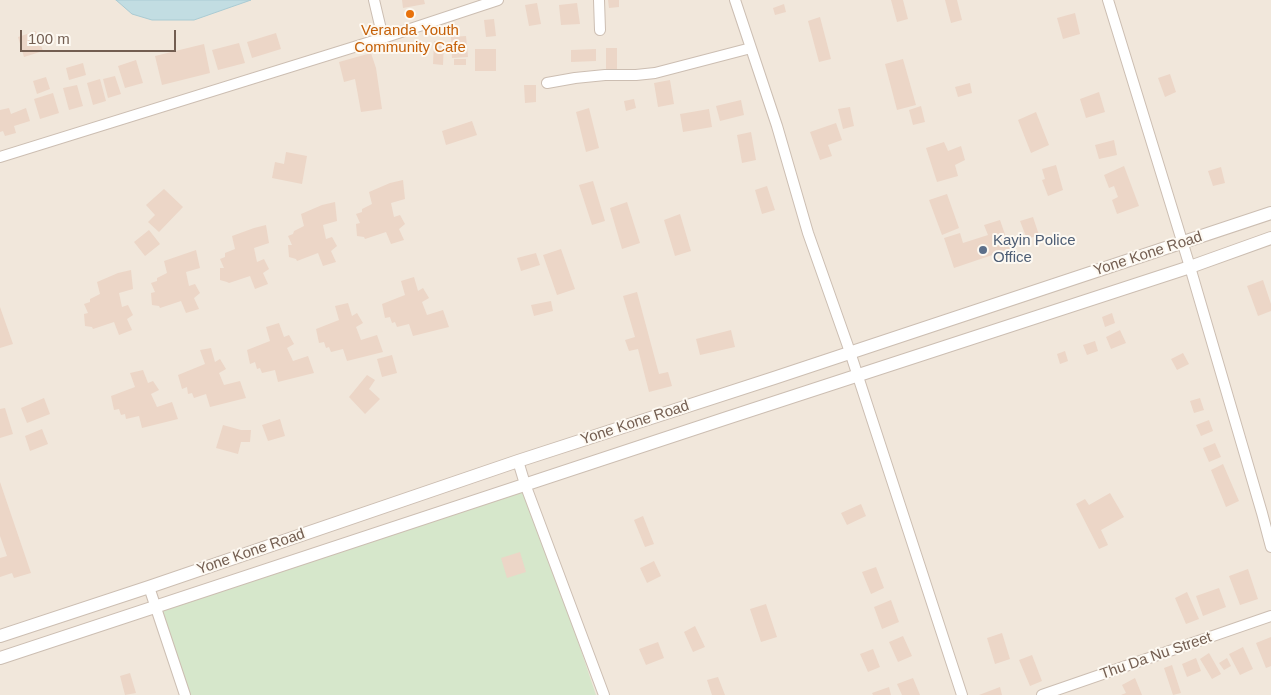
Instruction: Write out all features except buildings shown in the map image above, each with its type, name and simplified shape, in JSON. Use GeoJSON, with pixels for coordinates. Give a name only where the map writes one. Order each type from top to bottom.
{"type":"FeatureCollection","features":[{"type":"Feature","properties":{"kind":"street"},"geometry":{"type":"LineString","coordinates":[[374,0],[383,38]]}},
{"type":"Feature","properties":{"kind":"street"},"geometry":{"type":"LineString","coordinates":[[0,157],[383,38],[498,0]]}},
{"type":"Feature","properties":{"kind":"street"},"geometry":{"type":"LineString","coordinates":[[599,0],[600,30]]}},
{"type":"Feature","properties":{"kind":"street"},"geometry":{"type":"LineString","coordinates":[[735,0],[777,126],[808,233],[858,375],[962,695]]}},
{"type":"Feature","properties":{"kind":"street"},"geometry":{"type":"LineString","coordinates":[[1108,0],[1267,511],[1271,548]]}},
{"type":"Feature","properties":{"kind":"street"},"geometry":{"type":"LineString","coordinates":[[547,83],[576,78],[655,73],[751,48]]}},
{"type":"Feature","properties":{"kind":"street","name":"Yone Kone Road"},"geometry":{"type":"LineString","coordinates":[[0,636],[518,461],[1271,213]]}},
{"type":"Feature","properties":{"kind":"street"},"geometry":{"type":"LineString","coordinates":[[0,658],[1190,267],[1271,238]]}},
{"type":"Feature","properties":{"kind":"street"},"geometry":{"type":"LineString","coordinates":[[721,395],[727,418]]}},
{"type":"Feature","properties":{"kind":"street"},"geometry":{"type":"LineString","coordinates":[[518,461],[604,695]]}},
{"type":"Feature","properties":{"kind":"street"},"geometry":{"type":"LineString","coordinates":[[149,587],[185,695]]}},
{"type":"Feature","properties":{"kind":"street","name":"Thu Da Nu Street"},"geometry":{"type":"LineString","coordinates":[[1042,695],[1271,616]]}},
{"type":"Feature","properties":{"kind":"shaded area"},"geometry":{"type":"Polygon","coordinates":[[[0,0],[1271,0],[1271,695],[0,695],[0,0]]]}},
{"type":"Feature","properties":{"kind":"green space"},"geometry":{"type":"Polygon","coordinates":[[[525,484],[596,695],[185,695],[155,607],[525,484]]]}},
{"type":"Feature","properties":{"kind":"water"},"geometry":{"type":"Polygon","coordinates":[[[116,0],[251,0],[194,20],[152,20],[132,14],[116,0]]]}},
{"type":"Feature","properties":{"kind":"place","name":"Veranda Youth Community Cafe"},"geometry":{"type":"Point","coordinates":[410,14]}},
{"type":"Feature","properties":{"kind":"place","name":"Kayin Police Office"},"geometry":{"type":"Point","coordinates":[983,250]}}]}
